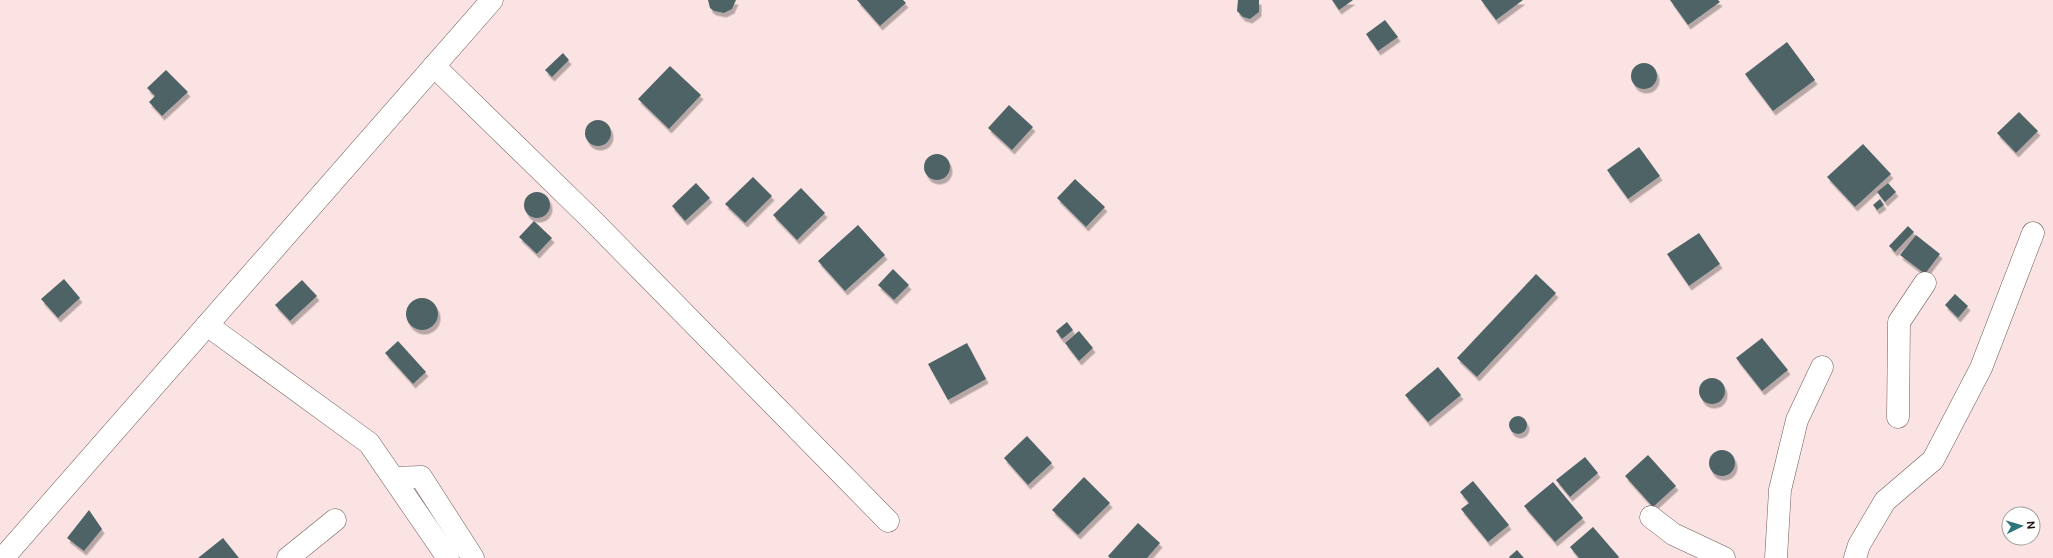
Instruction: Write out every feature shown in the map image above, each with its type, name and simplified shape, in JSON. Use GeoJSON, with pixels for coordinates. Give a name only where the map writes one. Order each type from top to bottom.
{"type":"FeatureCollection","features":[{"type":"Feature","properties":{"kind":"street"},"geometry":{"type":"LineString","coordinates":[[3,558],[492,0]]}},
{"type":"Feature","properties":{"kind":"street"},"geometry":{"type":"LineString","coordinates":[[434,66],[592,220],[888,521]]}},
{"type":"Feature","properties":{"kind":"street"},"geometry":{"type":"LineString","coordinates":[[1855,558],[1859,545],[1885,501],[1933,460],[1981,368],[2033,233]]}},
{"type":"Feature","properties":{"kind":"street"},"geometry":{"type":"LineString","coordinates":[[1898,416],[1899,322],[1925,283]]}},
{"type":"Feature","properties":{"kind":"street"},"geometry":{"type":"LineString","coordinates":[[207,325],[369,443],[448,558]]}},
{"type":"Feature","properties":{"kind":"street"},"geometry":{"type":"LineString","coordinates":[[1776,558],[1780,490],[1797,420],[1822,367]]}},
{"type":"Feature","properties":{"kind":"street"},"geometry":{"type":"LineString","coordinates":[[394,478],[421,477],[473,558]]}},
{"type":"Feature","properties":{"kind":"street"},"geometry":{"type":"LineString","coordinates":[[1652,517],[1673,534],[1724,558]]}},
{"type":"Feature","properties":{"kind":"street"},"geometry":{"type":"LineString","coordinates":[[288,558],[335,520]]}},
{"type":"Feature","properties":{"kind":"building"},"geometry":{"type":"Polygon","coordinates":[[[708,0],[736,0],[732,9],[724,13],[714,11],[710,8],[708,0]]]}},
{"type":"Feature","properties":{"kind":"building"},"geometry":{"type":"Polygon","coordinates":[[[857,0],[903,0],[906,3],[880,26],[857,0]]]}},
{"type":"Feature","properties":{"kind":"building"},"geometry":{"type":"Polygon","coordinates":[[[1238,0],[1259,0],[1259,12],[1250,19],[1243,17],[1237,11],[1238,0]]]}},
{"type":"Feature","properties":{"kind":"building"},"geometry":{"type":"Polygon","coordinates":[[[1332,0],[1353,0],[1339,10],[1332,0]]]}},
{"type":"Feature","properties":{"kind":"building"},"geometry":{"type":"Polygon","coordinates":[[[1481,0],[1523,0],[1496,20],[1481,0]]]}},
{"type":"Feature","properties":{"kind":"building"},"geometry":{"type":"Polygon","coordinates":[[[1670,0],[1718,0],[1720,2],[1688,25],[1670,0]]]}},
{"type":"Feature","properties":{"kind":"building"},"geometry":{"type":"Polygon","coordinates":[[[1385,20],[1398,37],[1378,51],[1366,34],[1385,20]]]}},
{"type":"Feature","properties":{"kind":"building"},"geometry":{"type":"Polygon","coordinates":[[[1787,42],[1815,80],[1773,111],[1745,74],[1787,42]]]}},
{"type":"Feature","properties":{"kind":"building"},"geometry":{"type":"Polygon","coordinates":[[[563,53],[569,60],[552,77],[545,70],[563,53]]]}},
{"type":"Feature","properties":{"kind":"building"},"geometry":{"type":"Polygon","coordinates":[[[1644,63],[1653,67],[1657,76],[1653,85],[1644,89],[1635,85],[1631,76],[1635,67],[1644,63]]]}},
{"type":"Feature","properties":{"kind":"building"},"geometry":{"type":"Polygon","coordinates":[[[670,66],[701,95],[669,129],[638,99],[670,66]]]}},
{"type":"Feature","properties":{"kind":"building"},"geometry":{"type":"Polygon","coordinates":[[[166,70],[188,92],[162,116],[149,102],[155,96],[147,88],[166,70]]]}},
{"type":"Feature","properties":{"kind":"building"},"geometry":{"type":"Polygon","coordinates":[[[1009,105],[1033,127],[1012,150],[988,128],[1009,105]]]}},
{"type":"Feature","properties":{"kind":"building"},"geometry":{"type":"Polygon","coordinates":[[[2019,112],[2038,131],[2016,153],[1997,133],[2019,112]]]}},
{"type":"Feature","properties":{"kind":"building"},"geometry":{"type":"Polygon","coordinates":[[[598,120],[607,124],[611,133],[607,142],[598,146],[589,142],[585,133],[589,124],[598,120]]]}},
{"type":"Feature","properties":{"kind":"building"},"geometry":{"type":"Polygon","coordinates":[[[1863,144],[1891,174],[1855,207],[1827,177],[1863,144]]]}},
{"type":"Feature","properties":{"kind":"building"},"geometry":{"type":"Polygon","coordinates":[[[1639,147],[1660,176],[1628,199],[1607,170],[1639,147]]]}},
{"type":"Feature","properties":{"kind":"building"},"geometry":{"type":"Polygon","coordinates":[[[937,154],[946,158],[950,167],[946,176],[937,180],[928,176],[924,167],[928,158],[937,154]]]}},
{"type":"Feature","properties":{"kind":"building"},"geometry":{"type":"Polygon","coordinates":[[[753,177],[772,196],[745,223],[725,204],[753,177]]]}},
{"type":"Feature","properties":{"kind":"building"},"geometry":{"type":"Polygon","coordinates":[[[1075,179],[1105,207],[1086,227],[1057,198],[1075,179]]]}},
{"type":"Feature","properties":{"kind":"building"},"geometry":{"type":"Polygon","coordinates":[[[696,183],[710,198],[685,221],[672,206],[696,183]]]}},
{"type":"Feature","properties":{"kind":"building"},"geometry":{"type":"Polygon","coordinates":[[[1888,183],[1896,192],[1885,202],[1877,192],[1888,183]]]}},
{"type":"Feature","properties":{"kind":"building"},"geometry":{"type":"Polygon","coordinates":[[[801,188],[825,213],[797,240],[773,215],[801,188]]]}},
{"type":"Feature","properties":{"kind":"building"},"geometry":{"type":"Polygon","coordinates":[[[537,192],[546,196],[550,205],[546,214],[537,218],[528,214],[524,205],[528,196],[537,192]]]}},
{"type":"Feature","properties":{"kind":"building"},"geometry":{"type":"Polygon","coordinates":[[[1880,199],[1884,205],[1877,210],[1873,205],[1880,199]]]}},
{"type":"Feature","properties":{"kind":"building"},"geometry":{"type":"Polygon","coordinates":[[[534,221],[552,238],[537,254],[519,237],[534,221]]]}},
{"type":"Feature","properties":{"kind":"building"},"geometry":{"type":"Polygon","coordinates":[[[858,225],[885,255],[845,291],[818,261],[858,225]]]}},
{"type":"Feature","properties":{"kind":"building"},"geometry":{"type":"Polygon","coordinates":[[[1908,226],[1914,232],[1895,252],[1889,246],[1908,226]]]}},
{"type":"Feature","properties":{"kind":"building"},"geometry":{"type":"Polygon","coordinates":[[[1699,233],[1720,264],[1689,286],[1667,254],[1699,233]]]}},
{"type":"Feature","properties":{"kind":"building"},"geometry":{"type":"Polygon","coordinates":[[[1916,235],[1940,254],[1925,274],[1900,255],[1916,235]]]}},
{"type":"Feature","properties":{"kind":"building"},"geometry":{"type":"Polygon","coordinates":[[[893,269],[909,285],[894,300],[878,285],[893,269]]]}},
{"type":"Feature","properties":{"kind":"building"},"geometry":{"type":"Polygon","coordinates":[[[1536,274],[1556,293],[1477,377],[1457,358],[1536,274]]]}},
{"type":"Feature","properties":{"kind":"building"},"geometry":{"type":"Polygon","coordinates":[[[64,279],[80,298],[58,318],[41,299],[64,279]]]}},
{"type":"Feature","properties":{"kind":"building"},"geometry":{"type":"Polygon","coordinates":[[[302,280],[317,296],[290,321],[275,305],[302,280]]]}},
{"type":"Feature","properties":{"kind":"building"},"geometry":{"type":"Polygon","coordinates":[[[1955,294],[1968,306],[1958,318],[1945,305],[1955,294]]]}},
{"type":"Feature","properties":{"kind":"building"},"geometry":{"type":"Polygon","coordinates":[[[422,298],[433,303],[438,314],[433,325],[422,330],[411,325],[406,314],[411,303],[422,298]]]}},
{"type":"Feature","properties":{"kind":"building"},"geometry":{"type":"Polygon","coordinates":[[[1067,322],[1073,330],[1062,339],[1056,331],[1067,322]]]}},
{"type":"Feature","properties":{"kind":"building"},"geometry":{"type":"Polygon","coordinates":[[[1079,331],[1093,348],[1079,361],[1065,343],[1079,331]]]}},
{"type":"Feature","properties":{"kind":"building"},"geometry":{"type":"Polygon","coordinates":[[[1762,338],[1788,370],[1762,391],[1736,358],[1762,338]]]}},
{"type":"Feature","properties":{"kind":"building"},"geometry":{"type":"Polygon","coordinates":[[[398,341],[426,372],[413,384],[385,353],[398,341]]]}},
{"type":"Feature","properties":{"kind":"building"},"geometry":{"type":"Polygon","coordinates":[[[967,343],[986,379],[948,400],[928,364],[967,343]]]}},
{"type":"Feature","properties":{"kind":"building"},"geometry":{"type":"Polygon","coordinates":[[[1438,367],[1461,395],[1428,422],[1405,395],[1438,367]]]}},
{"type":"Feature","properties":{"kind":"building"},"geometry":{"type":"Polygon","coordinates":[[[1712,378],[1721,382],[1725,391],[1721,400],[1712,404],[1703,400],[1699,391],[1703,382],[1712,378]]]}},
{"type":"Feature","properties":{"kind":"building"},"geometry":{"type":"Polygon","coordinates":[[[1514,416],[1522,416],[1527,421],[1525,432],[1522,434],[1514,434],[1509,429],[1509,421],[1514,416]]]}},
{"type":"Feature","properties":{"kind":"building"},"geometry":{"type":"Polygon","coordinates":[[[1027,436],[1052,463],[1028,485],[1004,458],[1027,436]]]}},
{"type":"Feature","properties":{"kind":"building"},"geometry":{"type":"Polygon","coordinates":[[[1722,450],[1731,454],[1735,463],[1731,472],[1722,476],[1713,472],[1709,463],[1713,454],[1722,450]]]}},
{"type":"Feature","properties":{"kind":"building"},"geometry":{"type":"Polygon","coordinates":[[[1648,455],[1676,486],[1653,507],[1625,476],[1648,455]]]}},
{"type":"Feature","properties":{"kind":"building"},"geometry":{"type":"Polygon","coordinates":[[[1585,457],[1598,473],[1570,497],[1556,480],[1585,457]]]}},
{"type":"Feature","properties":{"kind":"building"},"geometry":{"type":"Polygon","coordinates":[[[1084,477],[1110,503],[1078,535],[1052,510],[1084,477]]]}},
{"type":"Feature","properties":{"kind":"building"},"geometry":{"type":"Polygon","coordinates":[[[1473,481],[1509,525],[1488,542],[1461,509],[1469,503],[1460,492],[1473,481]]]}},
{"type":"Feature","properties":{"kind":"building"},"geometry":{"type":"Polygon","coordinates":[[[1553,482],[1583,518],[1555,542],[1524,506],[1553,482]]]}},
{"type":"Feature","properties":{"kind":"building"},"geometry":{"type":"Polygon","coordinates":[[[89,510],[102,529],[84,551],[67,538],[89,510]]]}},
{"type":"Feature","properties":{"kind":"building"},"geometry":{"type":"Polygon","coordinates":[[[1138,523],[1160,543],[1147,558],[1110,558],[1108,556],[1138,523]]]}},
{"type":"Feature","properties":{"kind":"building"},"geometry":{"type":"Polygon","coordinates":[[[1593,527],[1619,557],[1618,558],[1579,558],[1570,547],[1593,527]]]}},
{"type":"Feature","properties":{"kind":"building"},"geometry":{"type":"Polygon","coordinates":[[[223,538],[239,558],[198,558],[223,538]]]}},
{"type":"Feature","properties":{"kind":"building"},"geometry":{"type":"Polygon","coordinates":[[[1517,550],[1524,558],[1509,557],[1517,550]]]}}]}
